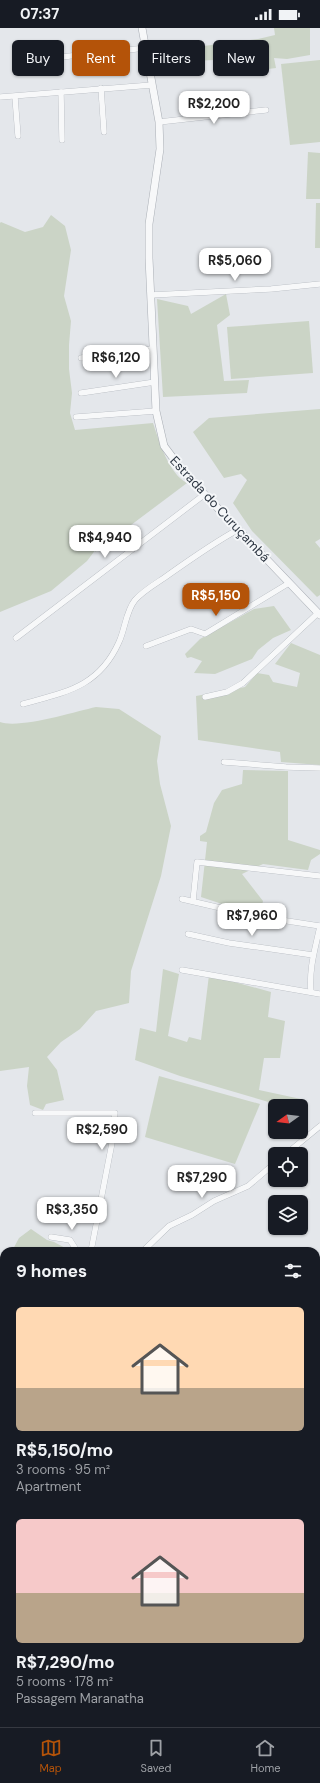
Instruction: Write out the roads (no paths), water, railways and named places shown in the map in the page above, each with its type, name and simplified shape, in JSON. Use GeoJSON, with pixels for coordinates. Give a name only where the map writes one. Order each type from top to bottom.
{"type":"FeatureCollection","features":[{"type":"Feature","properties":{"kind":"street","name":"Estrada do Curuçambá"},"geometry":{"type":"LineString","coordinates":[[142,28],[144,40]]}},
{"type":"Feature","properties":{"kind":"street"},"geometry":{"type":"LineString","coordinates":[[64,57],[138,49]]}},
{"type":"Feature","properties":{"kind":"street","name":"Estrada do Curuçambá"},"geometry":{"type":"LineString","coordinates":[[151,76],[159,122],[160,149],[149,224],[154,382],[156,411],[164,446],[171,458],[319,614]]}},
{"type":"Feature","properties":{"kind":"street"},"geometry":{"type":"LineString","coordinates":[[0,97],[152,85]]}},
{"type":"Feature","properties":{"kind":"street"},"geometry":{"type":"LineString","coordinates":[[101,88],[104,132]]}},
{"type":"Feature","properties":{"kind":"street"},"geometry":{"type":"LineString","coordinates":[[61,92],[62,140]]}},
{"type":"Feature","properties":{"kind":"street"},"geometry":{"type":"LineString","coordinates":[[15,97],[18,136]]}},
{"type":"Feature","properties":{"kind":"street"},"geometry":{"type":"LineString","coordinates":[[159,122],[266,110]]}},
{"type":"Feature","properties":{"kind":"street"},"geometry":{"type":"LineString","coordinates":[[151,295],[272,289],[320,284]]}},
{"type":"Feature","properties":{"kind":"street"},"geometry":{"type":"LineString","coordinates":[[82,358],[153,349]]}},
{"type":"Feature","properties":{"kind":"street"},"geometry":{"type":"LineString","coordinates":[[81,393],[154,382]]}},
{"type":"Feature","properties":{"kind":"street"},"geometry":{"type":"LineString","coordinates":[[76,417],[156,411]]}},
{"type":"Feature","properties":{"kind":"street"},"geometry":{"type":"LineString","coordinates":[[16,638],[205,494]]}},
{"type":"Feature","properties":{"kind":"street"},"geometry":{"type":"LineString","coordinates":[[23,704],[70,691],[90,679],[101,668],[118,643],[127,615],[135,600],[191,559],[239,529]]}},
{"type":"Feature","properties":{"kind":"street"},"geometry":{"type":"LineString","coordinates":[[146,646],[191,629],[205,634],[290,583]]}},
{"type":"Feature","properties":{"kind":"street"},"geometry":{"type":"LineString","coordinates":[[205,697],[227,692],[243,683],[319,614]]}},
{"type":"Feature","properties":{"kind":"street"},"geometry":{"type":"LineString","coordinates":[[224,762],[320,768]]}},
{"type":"Feature","properties":{"kind":"street"},"geometry":{"type":"LineString","coordinates":[[193,901],[197,862],[320,876]]}},
{"type":"Feature","properties":{"kind":"street"},"geometry":{"type":"LineString","coordinates":[[182,899],[255,916],[320,926],[310,975],[311,992]]}},
{"type":"Feature","properties":{"kind":"street"},"geometry":{"type":"LineString","coordinates":[[188,934],[229,943],[313,955]]}},
{"type":"Feature","properties":{"kind":"street"},"geometry":{"type":"LineString","coordinates":[[182,970],[320,994]]}},
{"type":"Feature","properties":{"kind":"street"},"geometry":{"type":"LineString","coordinates":[[35,1113],[115,1114],[112,1143],[92,1247]]}},
{"type":"Feature","properties":{"kind":"street"},"geometry":{"type":"LineString","coordinates":[[294,1147],[320,1126]]}},
{"type":"Feature","properties":{"kind":"street"},"geometry":{"type":"LineString","coordinates":[[146,1247],[169,1226],[248,1186],[268,1169]]}},
{"type":"Feature","properties":{"kind":"street"},"geometry":{"type":"LineString","coordinates":[[51,1237],[70,1240],[74,1247]]}}]}
